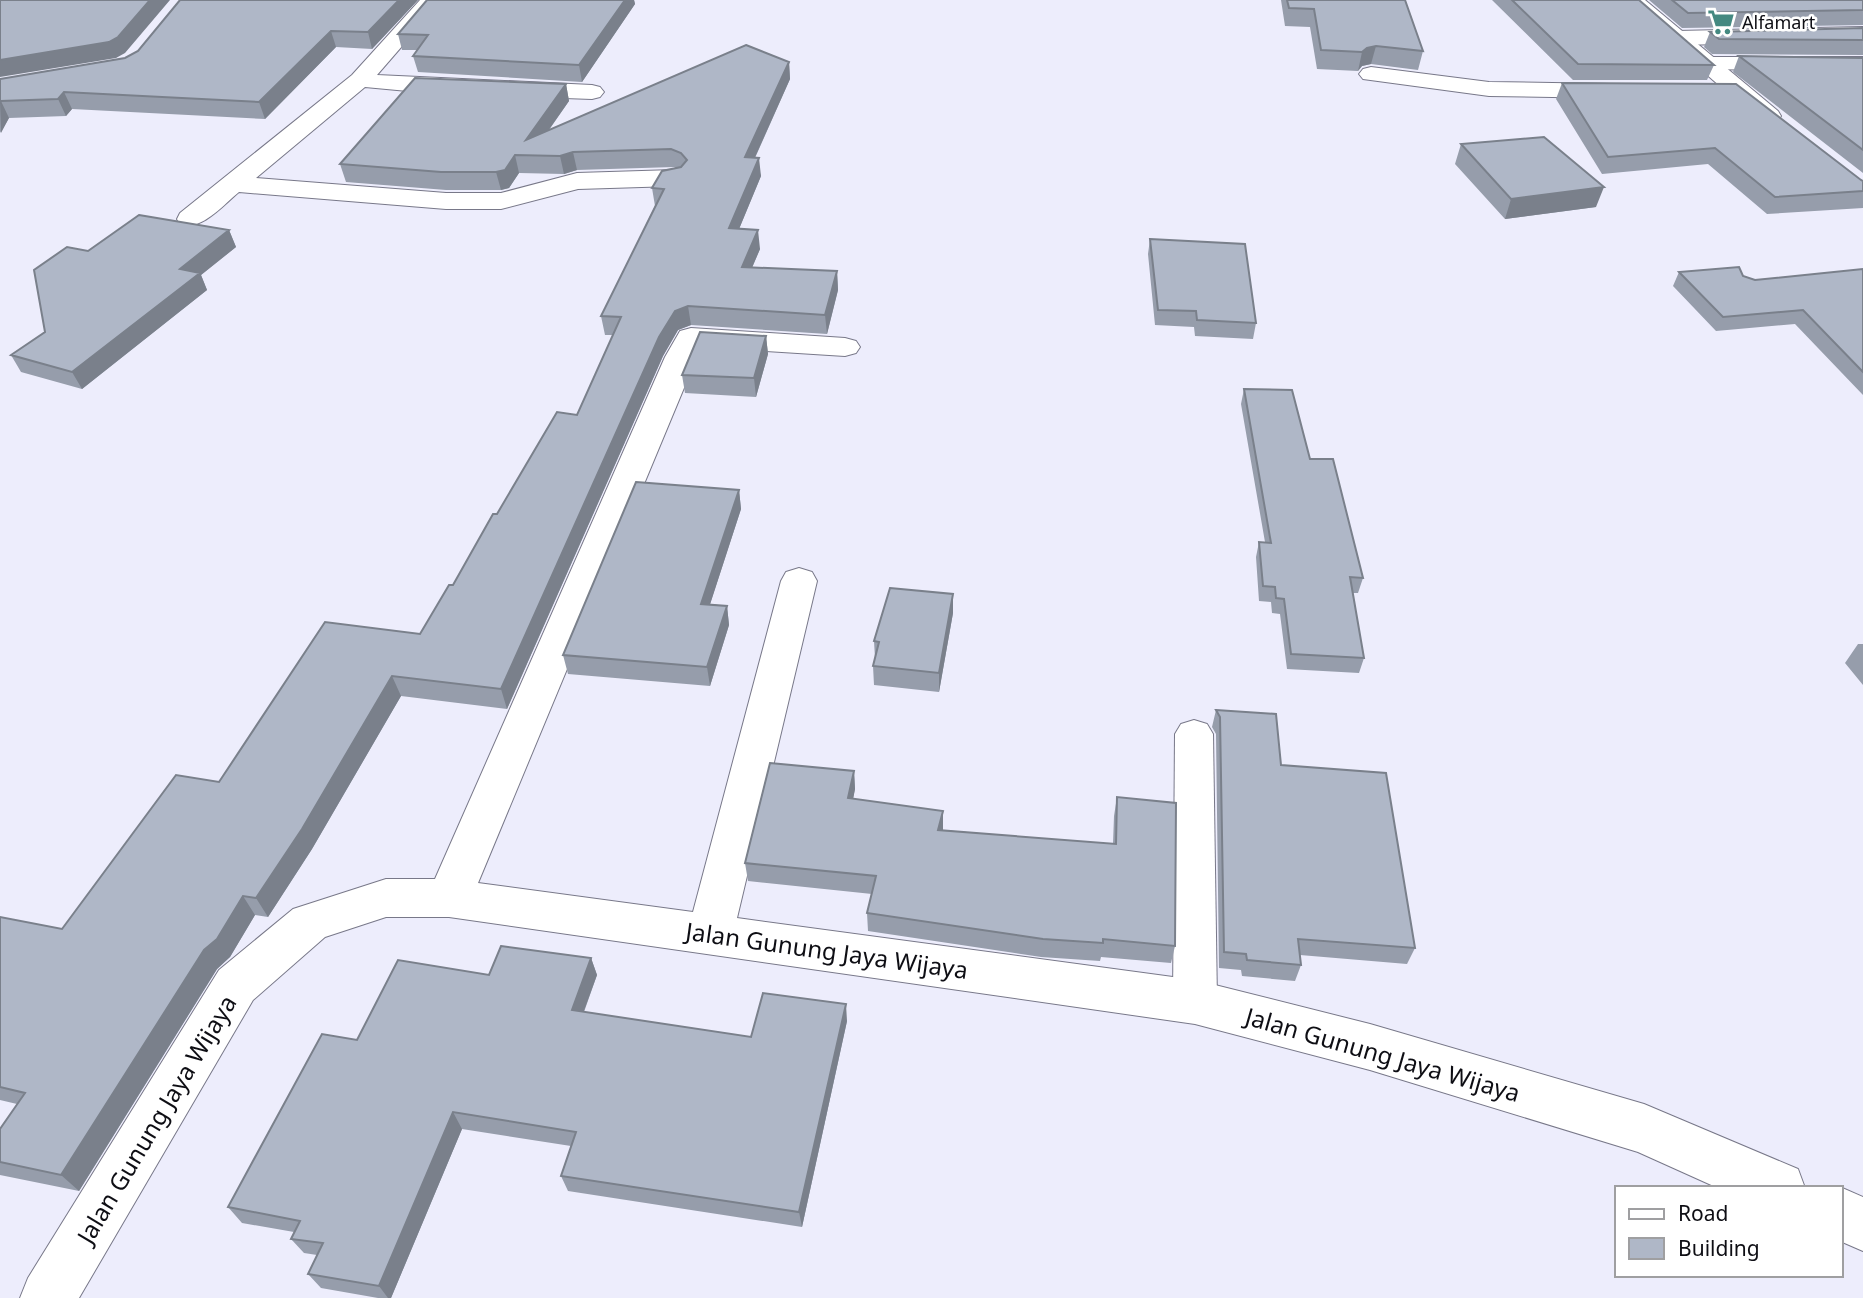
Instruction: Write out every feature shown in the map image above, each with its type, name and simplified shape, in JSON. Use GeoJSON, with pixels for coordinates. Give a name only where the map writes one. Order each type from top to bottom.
{"type":"FeatureCollection","features":[{"type":"Feature","properties":{"kind":"street"},"geometry":{"type":"LineString","coordinates":[[191,219],[360,80],[431,0]]}},
{"type":"Feature","properties":{"kind":"street"},"geometry":{"type":"LineString","coordinates":[[1632,0],[1736,90],[1789,131]]}},
{"type":"Feature","properties":{"kind":"street"},"geometry":{"type":"LineString","coordinates":[[1677,38],[1863,34]]}},
{"type":"Feature","properties":{"kind":"street"},"geometry":{"type":"LineString","coordinates":[[1708,64],[1863,64]]}},
{"type":"Feature","properties":{"kind":"street"},"geometry":{"type":"LineString","coordinates":[[1371,74],[1489,89],[1628,91]]}},
{"type":"Feature","properties":{"kind":"street"},"geometry":{"type":"LineString","coordinates":[[360,80],[429,86],[592,92]]}},
{"type":"Feature","properties":{"kind":"street"},"geometry":{"type":"LineString","coordinates":[[1709,90],[1736,90]]}},
{"type":"Feature","properties":{"kind":"street"},"geometry":{"type":"LineString","coordinates":[[233,184],[446,201],[502,201],[577,181],[674,178]]}},
{"type":"Feature","properties":{"kind":"street"},"geometry":{"type":"LineString","coordinates":[[449,898],[680,357],[691,337],[845,347]]}},
{"type":"Feature","properties":{"kind":"street"},"geometry":{"type":"LineString","coordinates":[[710,933],[799,581]]}},
{"type":"Feature","properties":{"kind":"street","name":"Jalan Gunung Jaya Wijaya"},"geometry":{"type":"LineString","coordinates":[[48,1298],[236,985],[310,923],[386,898],[449,898],[1195,1002],[1370,1047],[1644,1129],[1774,1186]]}},
{"type":"Feature","properties":{"kind":"street"},"geometry":{"type":"LineString","coordinates":[[1842,1215],[1863,1224]]}},
{"type":"Feature","properties":{"kind":"lane"},"geometry":{"type":"LineString","coordinates":[[1194,734],[1195,1002]]}},
{"type":"Feature","properties":{"kind":"building"},"geometry":{"type":"Polygon","coordinates":[[[0,0],[150,0],[118,37],[109,42],[0,60],[0,0]]]}},
{"type":"Feature","properties":{"kind":"building"},"geometry":{"type":"Polygon","coordinates":[[[180,0],[399,0],[368,32],[331,31],[259,102],[64,92],[58,99],[0,102],[0,79],[125,58],[138,51],[180,0]]]}},
{"type":"Feature","properties":{"kind":"building"},"geometry":{"type":"Polygon","coordinates":[[[427,0],[625,0],[579,65],[413,56],[428,35],[398,34],[427,0]]]}},
{"type":"Feature","properties":{"kind":"building"},"geometry":{"type":"Polygon","coordinates":[[[1287,0],[1405,0],[1423,51],[1376,46],[1362,52],[1321,50],[1314,9],[1289,8],[1287,0]]]}},
{"type":"Feature","properties":{"kind":"building"},"geometry":{"type":"Polygon","coordinates":[[[1512,0],[1639,0],[1714,65],[1578,64],[1512,0]]]}},
{"type":"Feature","properties":{"kind":"building"},"geometry":{"type":"Polygon","coordinates":[[[1672,0],[1863,0],[1863,10],[1688,13],[1672,0]]]}},
{"type":"Feature","properties":{"kind":"building"},"geometry":{"type":"Polygon","coordinates":[[[1863,28],[1863,40],[1719,39],[1710,32],[1863,28]]]}},
{"type":"Feature","properties":{"kind":"building"},"geometry":{"type":"Polygon","coordinates":[[[746,45],[789,62],[745,157],[759,158],[729,228],[758,230],[742,267],[837,271],[825,315],[688,306],[675,311],[659,337],[501,689],[392,676],[302,829],[256,898],[243,896],[217,939],[204,950],[61,1175],[0,1162],[0,1129],[25,1093],[0,1087],[0,917],[62,929],[176,775],[219,782],[325,622],[420,634],[449,585],[453,585],[493,514],[497,514],[557,412],[577,415],[621,317],[601,316],[664,189],[652,188],[662,171],[681,167],[687,160],[681,153],[671,149],[573,152],[560,156],[515,155],[505,170],[496,172],[441,172],[340,164],[415,78],[566,84],[526,140],[746,45]]]}},
{"type":"Feature","properties":{"kind":"building"},"geometry":{"type":"Polygon","coordinates":[[[1739,56],[1863,58],[1863,150],[1739,56]]]}},
{"type":"Feature","properties":{"kind":"building"},"geometry":{"type":"Polygon","coordinates":[[[1562,83],[1736,84],[1863,181],[1863,191],[1775,197],[1715,148],[1608,157],[1562,83]]]}},
{"type":"Feature","properties":{"kind":"building"},"geometry":{"type":"Polygon","coordinates":[[[1544,137],[1604,187],[1511,199],[1461,144],[1544,137]]]}},
{"type":"Feature","properties":{"kind":"building"},"geometry":{"type":"Polygon","coordinates":[[[139,215],[229,230],[180,269],[200,273],[72,372],[11,355],[45,332],[34,270],[67,247],[88,251],[139,215]]]}},
{"type":"Feature","properties":{"kind":"building"},"geometry":{"type":"Polygon","coordinates":[[[1150,239],[1245,244],[1256,323],[1197,320],[1196,311],[1158,310],[1150,239]]]}},
{"type":"Feature","properties":{"kind":"building"},"geometry":{"type":"Polygon","coordinates":[[[1739,267],[1743,276],[1755,280],[1863,269],[1863,372],[1803,310],[1723,317],[1679,272],[1739,267]]]}},
{"type":"Feature","properties":{"kind":"building"},"geometry":{"type":"Polygon","coordinates":[[[700,332],[766,336],[754,378],[682,375],[700,332]]]}},
{"type":"Feature","properties":{"kind":"building"},"geometry":{"type":"Polygon","coordinates":[[[1244,389],[1292,390],[1310,459],[1333,459],[1363,578],[1350,577],[1364,658],[1291,654],[1284,599],[1276,598],[1275,587],[1263,586],[1259,542],[1271,543],[1244,389]]]}},
{"type":"Feature","properties":{"kind":"building"},"geometry":{"type":"Polygon","coordinates":[[[636,482],[739,490],[701,604],[727,606],[707,667],[563,655],[636,482]]]}},
{"type":"Feature","properties":{"kind":"building"},"geometry":{"type":"Polygon","coordinates":[[[890,588],[953,594],[939,673],[873,666],[879,642],[874,641],[890,588]]]}},
{"type":"Feature","properties":{"kind":"building"},"geometry":{"type":"Polygon","coordinates":[[[1216,710],[1276,714],[1281,765],[1386,773],[1415,948],[1298,939],[1301,965],[1247,960],[1246,954],[1224,952],[1220,717],[1216,710]]]}},
{"type":"Feature","properties":{"kind":"building"},"geometry":{"type":"Polygon","coordinates":[[[770,763],[854,771],[848,798],[943,811],[938,830],[1116,844],[1117,797],[1176,803],[1175,946],[1103,939],[1103,943],[1043,939],[867,913],[876,876],[745,863],[770,763]]]}},
{"type":"Feature","properties":{"kind":"building"},"geometry":{"type":"Polygon","coordinates":[[[501,946],[591,958],[572,1010],[751,1037],[763,993],[846,1004],[799,1212],[561,1176],[576,1132],[453,1112],[379,1286],[308,1274],[323,1243],[291,1239],[300,1221],[228,1207],[322,1034],[357,1040],[398,960],[489,975],[501,946]]]}},
{"type":"Feature","properties":{"kind":"place","name":"Alfamart"},"geometry":{"type":"Point","coordinates":[1721,22]}}]}
